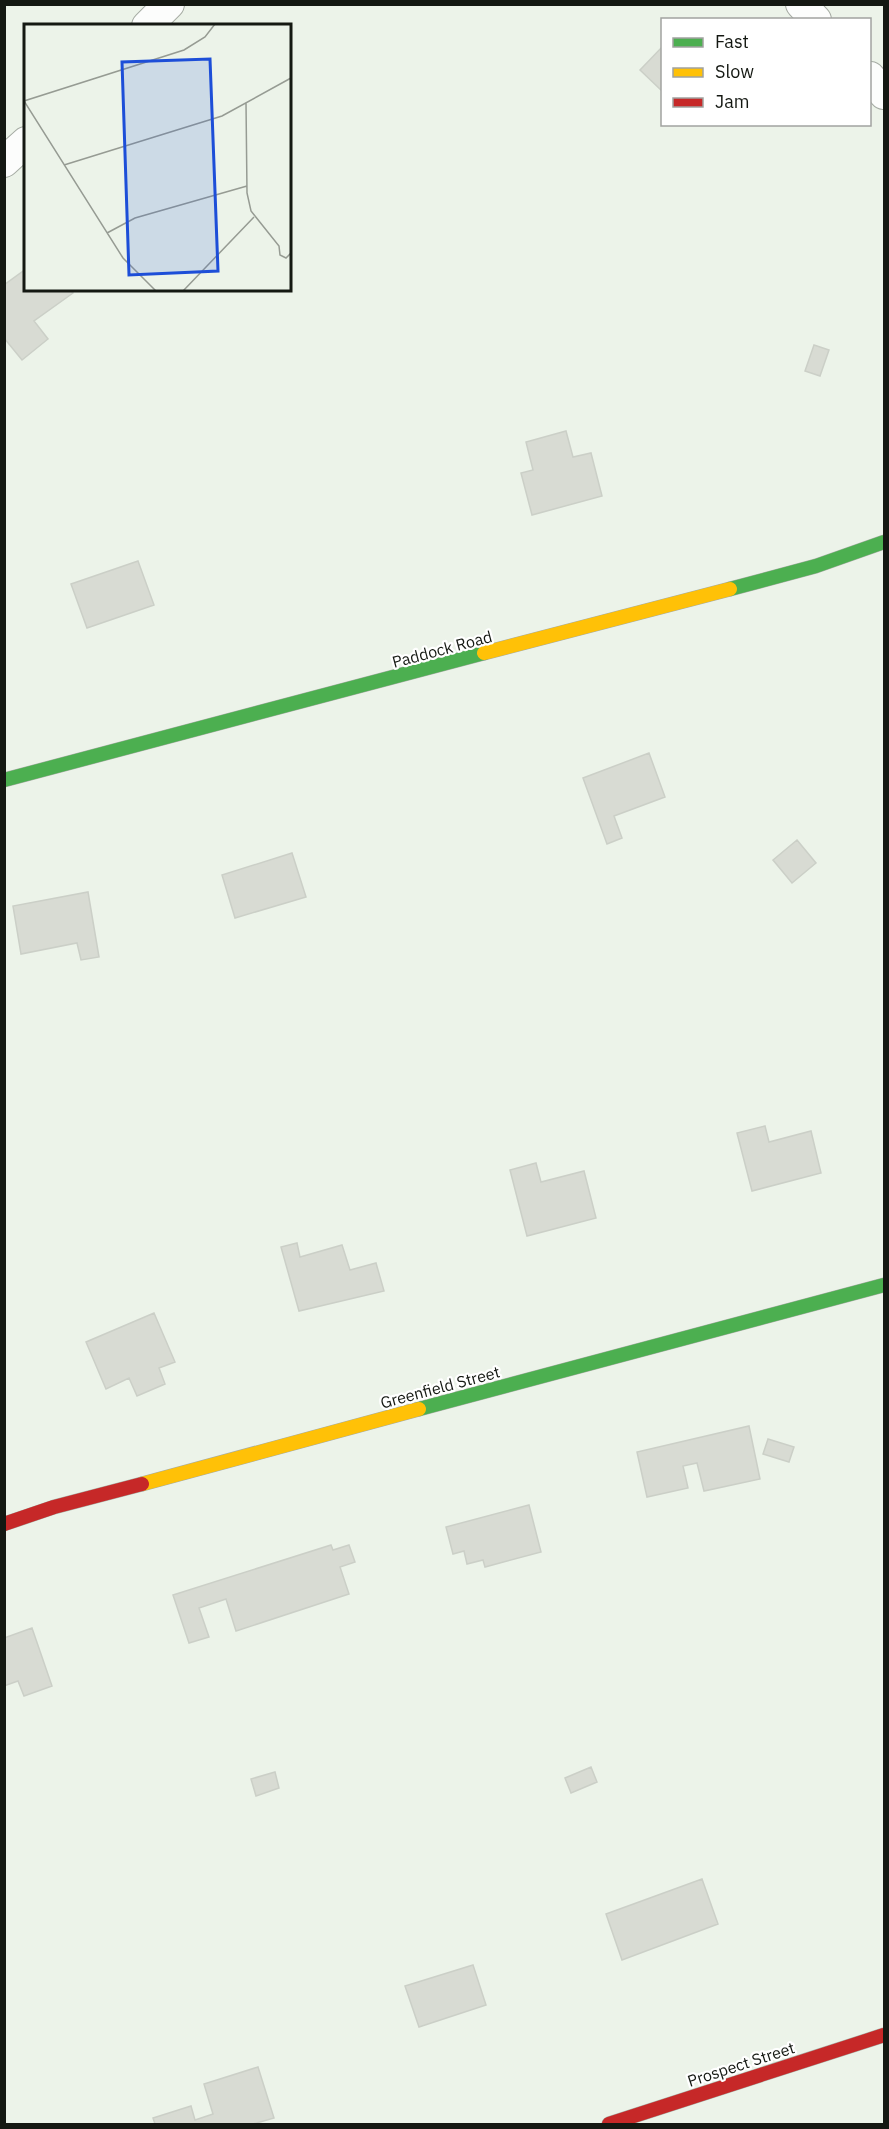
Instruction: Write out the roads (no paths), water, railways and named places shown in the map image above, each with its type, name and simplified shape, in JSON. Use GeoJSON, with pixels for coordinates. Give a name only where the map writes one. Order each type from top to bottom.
{"type":"FeatureCollection","features":[{"type":"Feature","properties":{"kind":"street"},"geometry":{"type":"LineString","coordinates":[[149,24],[169,4]]}},
{"type":"Feature","properties":{"kind":"street"},"geometry":{"type":"LineString","coordinates":[[801,4],[814,18]]}},
{"type":"Feature","properties":{"kind":"street"},"geometry":{"type":"LineString","coordinates":[[871,78],[885,94]]}},
{"type":"Feature","properties":{"kind":"street"},"geometry":{"type":"LineString","coordinates":[[4,162],[24,144]]}},
{"type":"Feature","properties":{"kind":"street","name":"Paddock Road"},"geometry":{"type":"LineString","coordinates":[[4,780],[771,578],[885,542]]}},
{"type":"Feature","properties":{"kind":"street","name":"Greenfield Street"},"geometry":{"type":"LineString","coordinates":[[4,1524],[54,1508],[885,1285]]}},
{"type":"Feature","properties":{"kind":"street","name":"Prospect Street"},"geometry":{"type":"LineString","coordinates":[[609,2124],[885,2035]]}}]}
